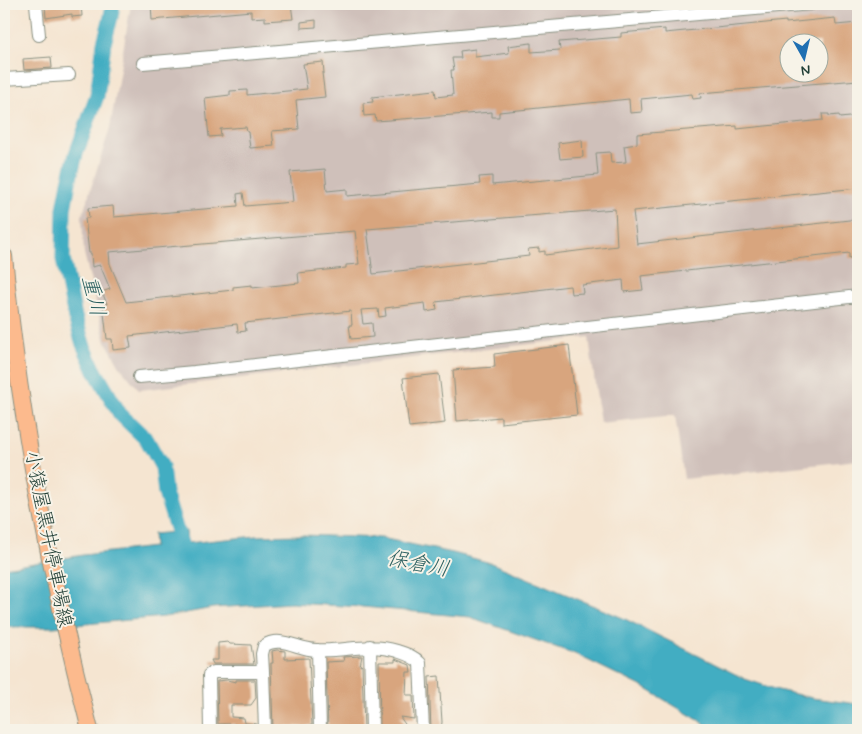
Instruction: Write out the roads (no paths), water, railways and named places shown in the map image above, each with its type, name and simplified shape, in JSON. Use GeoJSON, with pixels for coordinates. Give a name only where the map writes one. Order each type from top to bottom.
{"type":"FeatureCollection","features":[{"type":"Feature","properties":{"kind":"main road","name":"小猿屋黒井停車場線"},"geometry":{"type":"LineString","coordinates":[[4,256],[18,386],[45,533],[76,676],[90,730]]}},
{"type":"Feature","properties":{"kind":"street"},"geometry":{"type":"LineString","coordinates":[[36,4],[38,35]]}},
{"type":"Feature","properties":{"kind":"street"},"geometry":{"type":"LineString","coordinates":[[143,63],[811,4]]}},
{"type":"Feature","properties":{"kind":"street"},"geometry":{"type":"LineString","coordinates":[[4,80],[69,75]]}},
{"type":"Feature","properties":{"kind":"street"},"geometry":{"type":"LineString","coordinates":[[139,377],[858,296]]}},
{"type":"Feature","properties":{"kind":"street"},"geometry":{"type":"LineString","coordinates":[[264,730],[262,654],[264,646],[270,642],[277,641],[303,649],[318,650],[370,646],[386,648],[416,658],[420,663],[423,730]]}},
{"type":"Feature","properties":{"kind":"street"},"geometry":{"type":"LineString","coordinates":[[370,646],[372,730]]}},
{"type":"Feature","properties":{"kind":"street"},"geometry":{"type":"LineString","coordinates":[[318,650],[320,730]]}},
{"type":"Feature","properties":{"kind":"street"},"geometry":{"type":"LineString","coordinates":[[210,730],[209,675],[214,672],[263,672]]}},
{"type":"Feature","properties":{"kind":"water","name":"保倉川"},"geometry":{"type":"Polygon","coordinates":[[[186,531],[187,543],[256,536],[302,535],[381,538],[491,563],[623,618],[745,679],[778,690],[812,698],[858,704],[858,730],[715,730],[643,687],[575,654],[470,617],[363,607],[291,603],[213,608],[164,617],[53,627],[4,627],[4,568],[83,555],[154,547],[153,534],[186,531]]]}},
{"type":"Feature","properties":{"kind":"waterway","name":"重川"},"geometry":{"type":"LineString","coordinates":[[113,4],[104,43],[97,96],[76,154],[69,182],[64,209],[63,259],[75,317],[83,344],[94,369],[120,414],[147,440],[162,467],[165,493],[183,550]]}}]}
